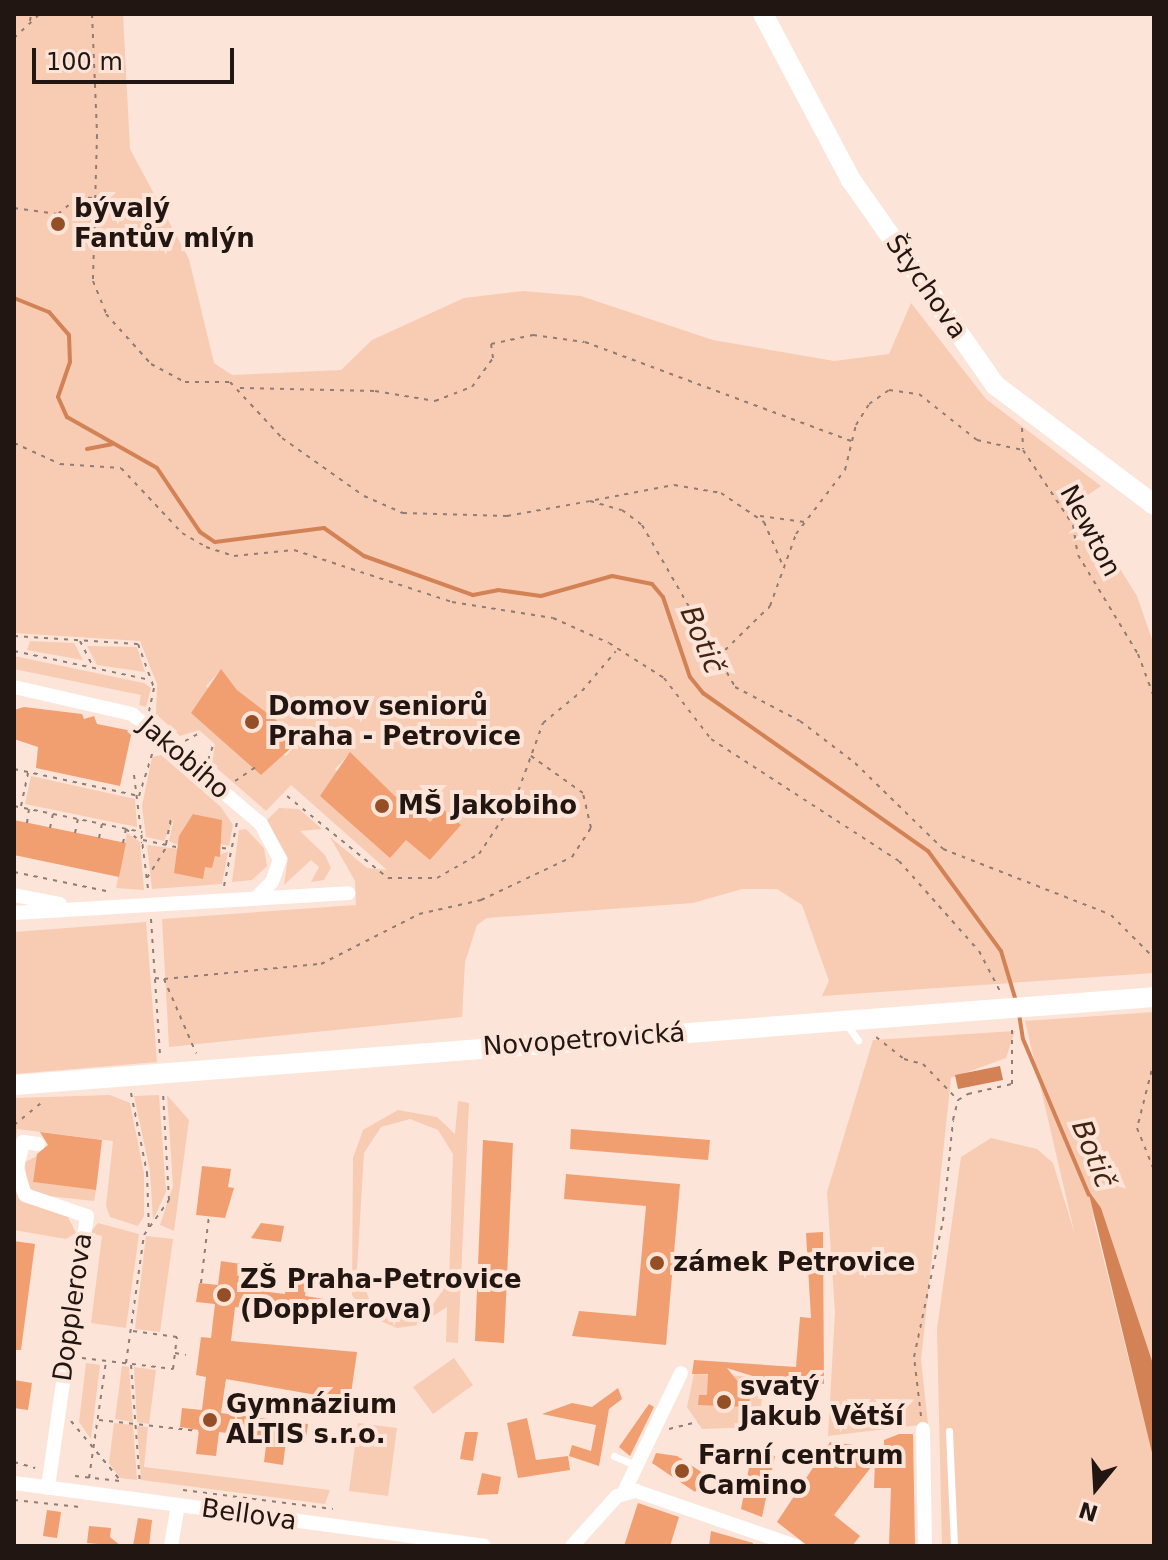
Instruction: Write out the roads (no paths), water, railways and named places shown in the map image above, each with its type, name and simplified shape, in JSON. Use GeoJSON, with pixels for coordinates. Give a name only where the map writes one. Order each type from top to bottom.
{"type":"FeatureCollection","features":[{"type":"Feature","properties":{"kind":"main road","name":"Štychova"},"geometry":{"type":"LineString","coordinates":[[763,14],[851,180],[995,385],[1017,407],[1154,505]]}},
{"type":"Feature","properties":{"kind":"main road","name":"Novopetrovická"},"geometry":{"type":"LineString","coordinates":[[14,1085],[843,1020],[995,1002],[1072,1002],[1154,997]]}},
{"type":"Feature","properties":{"kind":"street","name":"Jakobiho"},"geometry":{"type":"LineString","coordinates":[[14,687],[126,711],[270,833],[279,865],[256,898]]}},
{"type":"Feature","properties":{"kind":"street"},"geometry":{"type":"LineString","coordinates":[[14,913],[348,893]]}},
{"type":"Feature","properties":{"kind":"street"},"geometry":{"type":"LineString","coordinates":[[14,895],[76,908]]}},
{"type":"Feature","properties":{"kind":"street","name":"Dopplerova"},"geometry":{"type":"LineString","coordinates":[[38,1144],[23,1142],[17,1169],[25,1195],[87,1216],[49,1480]]}},
{"type":"Feature","properties":{"kind":"street"},"geometry":{"type":"LineString","coordinates":[[572,1546],[623,1494],[660,1424],[681,1373]]}},
{"type":"Feature","properties":{"kind":"street"},"geometry":{"type":"LineString","coordinates":[[923,1429],[925,1546]]}},
{"type":"Feature","properties":{"kind":"street","name":"Bellova"},"geometry":{"type":"LineString","coordinates":[[14,1483],[49,1480],[89,1494],[484,1546]]}},
{"type":"Feature","properties":{"kind":"street"},"geometry":{"type":"LineString","coordinates":[[623,1494],[650,1495],[796,1546]]}},
{"type":"Feature","properties":{"kind":"street"},"geometry":{"type":"LineString","coordinates":[[171,1546],[178,1505]]}},
{"type":"Feature","properties":{"kind":"lane"},"geometry":{"type":"LineString","coordinates":[[843,1020],[858,1040]]}},
{"type":"Feature","properties":{"kind":"lane"},"geometry":{"type":"LineString","coordinates":[[949,1431],[954,1546]]}},
{"type":"Feature","properties":{"kind":"lane"},"geometry":{"type":"LineString","coordinates":[[614,1456],[637,1466]]}},
{"type":"Feature","properties":{"kind":"waterway","name":"Botič"},"geometry":{"type":"LineString","coordinates":[[14,298],[49,312],[69,335],[70,362],[58,397],[67,417],[157,468],[200,532],[215,542],[324,528],[364,556],[473,595],[498,590],[541,596],[612,576],[652,584],[663,597],[690,677],[703,693],[928,851],[1001,951],[1016,1001]]}},
{"type":"Feature","properties":{"kind":"waterway"},"geometry":{"type":"LineString","coordinates":[[87,449],[112,444]]}},
{"type":"Feature","properties":{"kind":"waterway","name":"Botič"},"geometry":{"type":"LineString","coordinates":[[1019,1014],[1023,1039],[1089,1195]]}},
{"type":"Feature","properties":{"kind":"place","name":"bývalý Fantův mlýn"},"geometry":{"type":"Point","coordinates":[58,224]}},
{"type":"Feature","properties":{"kind":"place","name":"Domov seniorů Praha - Petrovice"},"geometry":{"type":"Point","coordinates":[252,722]}},
{"type":"Feature","properties":{"kind":"place","name":"MŠ Jakobiho"},"geometry":{"type":"Point","coordinates":[382,806]}},
{"type":"Feature","properties":{"kind":"place","name":"zámek Petrovice"},"geometry":{"type":"Point","coordinates":[657,1263]}},
{"type":"Feature","properties":{"kind":"place","name":"ZŠ Praha-Petrovice (Dopplerova)"},"geometry":{"type":"Point","coordinates":[224,1295]}},
{"type":"Feature","properties":{"kind":"place","name":"svatý Jakub Větší"},"geometry":{"type":"Point","coordinates":[724,1402]}},
{"type":"Feature","properties":{"kind":"place","name":"Gymnázium ALTIS s.r.o."},"geometry":{"type":"Point","coordinates":[210,1420]}},
{"type":"Feature","properties":{"kind":"place","name":"Farní centrum Camino"},"geometry":{"type":"Point","coordinates":[682,1471]}}]}
